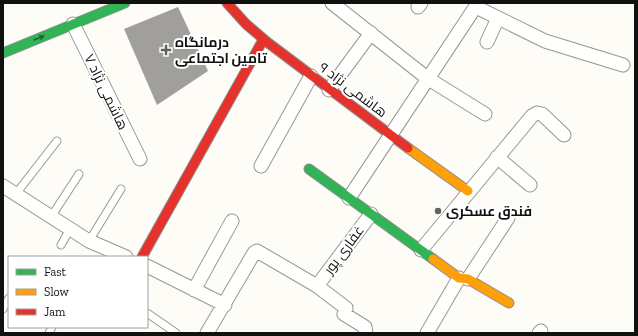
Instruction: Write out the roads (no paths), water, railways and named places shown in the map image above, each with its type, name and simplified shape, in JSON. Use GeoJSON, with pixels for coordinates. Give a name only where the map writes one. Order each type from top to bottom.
{"type":"FeatureCollection","features":[{"type":"Feature","properties":{"kind":"street"},"geometry":{"type":"LineString","coordinates":[[3,53],[125,3]]}},
{"type":"Feature","properties":{"kind":"street","name":"هاشمی نژاد ۹"},"geometry":{"type":"LineString","coordinates":[[227,3],[242,22],[263,40],[390,136],[468,191]]}},
{"type":"Feature","properties":{"kind":"street"},"geometry":{"type":"LineString","coordinates":[[332,3],[427,78],[485,114]]}},
{"type":"Feature","properties":{"kind":"street"},"geometry":{"type":"LineString","coordinates":[[349,198],[427,78],[477,5],[498,18],[545,41],[623,65]]}},
{"type":"Feature","properties":{"kind":"street"},"geometry":{"type":"LineString","coordinates":[[487,42],[498,18]]}},
{"type":"Feature","properties":{"kind":"street","name":"هاشمی نژاد ۷"},"geometry":{"type":"LineString","coordinates":[[73,24],[140,159]]}},
{"type":"Feature","properties":{"kind":"street"},"geometry":{"type":"LineString","coordinates":[[329,90],[371,34]]}},
{"type":"Feature","properties":{"kind":"street"},"geometry":{"type":"LineString","coordinates":[[143,256],[263,40]]}},
{"type":"Feature","properties":{"kind":"street"},"geometry":{"type":"LineString","coordinates":[[261,166],[311,76]]}},
{"type":"Feature","properties":{"kind":"street"},"geometry":{"type":"LineString","coordinates":[[421,250],[468,191],[532,116],[537,113],[542,114],[564,134]]}},
{"type":"Feature","properties":{"kind":"street"},"geometry":{"type":"LineString","coordinates":[[497,158],[530,185]]}},
{"type":"Feature","properties":{"kind":"street"},"geometry":{"type":"LineString","coordinates":[[309,169],[421,250],[464,279],[509,303]]}},
{"type":"Feature","properties":{"kind":"street"},"geometry":{"type":"LineString","coordinates":[[3,186],[89,241],[124,256]]}},
{"type":"Feature","properties":{"kind":"street","name":"غفاری پور"},"geometry":{"type":"LineString","coordinates":[[317,286],[371,214]]}},
{"type":"Feature","properties":{"kind":"street"},"geometry":{"type":"LineString","coordinates":[[427,333],[508,218]]}},
{"type":"Feature","properties":{"kind":"street"},"geometry":{"type":"LineString","coordinates":[[194,290],[232,221]]}},
{"type":"Feature","properties":{"kind":"street"},"geometry":{"type":"LineString","coordinates":[[207,333],[225,305],[254,253],[257,251],[317,286],[346,308],[344,314],[365,327],[366,333]]}},
{"type":"Feature","properties":{"kind":"street"},"geometry":{"type":"LineString","coordinates":[[148,267],[225,305]]}},
{"type":"Feature","properties":{"kind":"lane"},"geometry":{"type":"LineString","coordinates":[[15,194],[57,142]]}},
{"type":"Feature","properties":{"kind":"lane"},"geometry":{"type":"LineString","coordinates":[[51,217],[78,174]]}},
{"type":"Feature","properties":{"kind":"lane"},"geometry":{"type":"LineString","coordinates":[[89,241],[121,190]]}},
{"type":"Feature","properties":{"kind":"lane"},"geometry":{"type":"LineString","coordinates":[[61,245],[70,229]]}},
{"type":"Feature","properties":{"kind":"lane"},"geometry":{"type":"LineString","coordinates":[[3,309],[8,300]]}},
{"type":"Feature","properties":{"kind":"lane"},"geometry":{"type":"LineString","coordinates":[[148,314],[172,332]]}},
{"type":"Feature","properties":{"kind":"place","name":"درمانگاه تامین اجتماعی"},"geometry":{"type":"Point","coordinates":[166,50]}},
{"type":"Feature","properties":{"kind":"place","name":"فندق عسکری"},"geometry":{"type":"Point","coordinates":[438,211]}}]}
